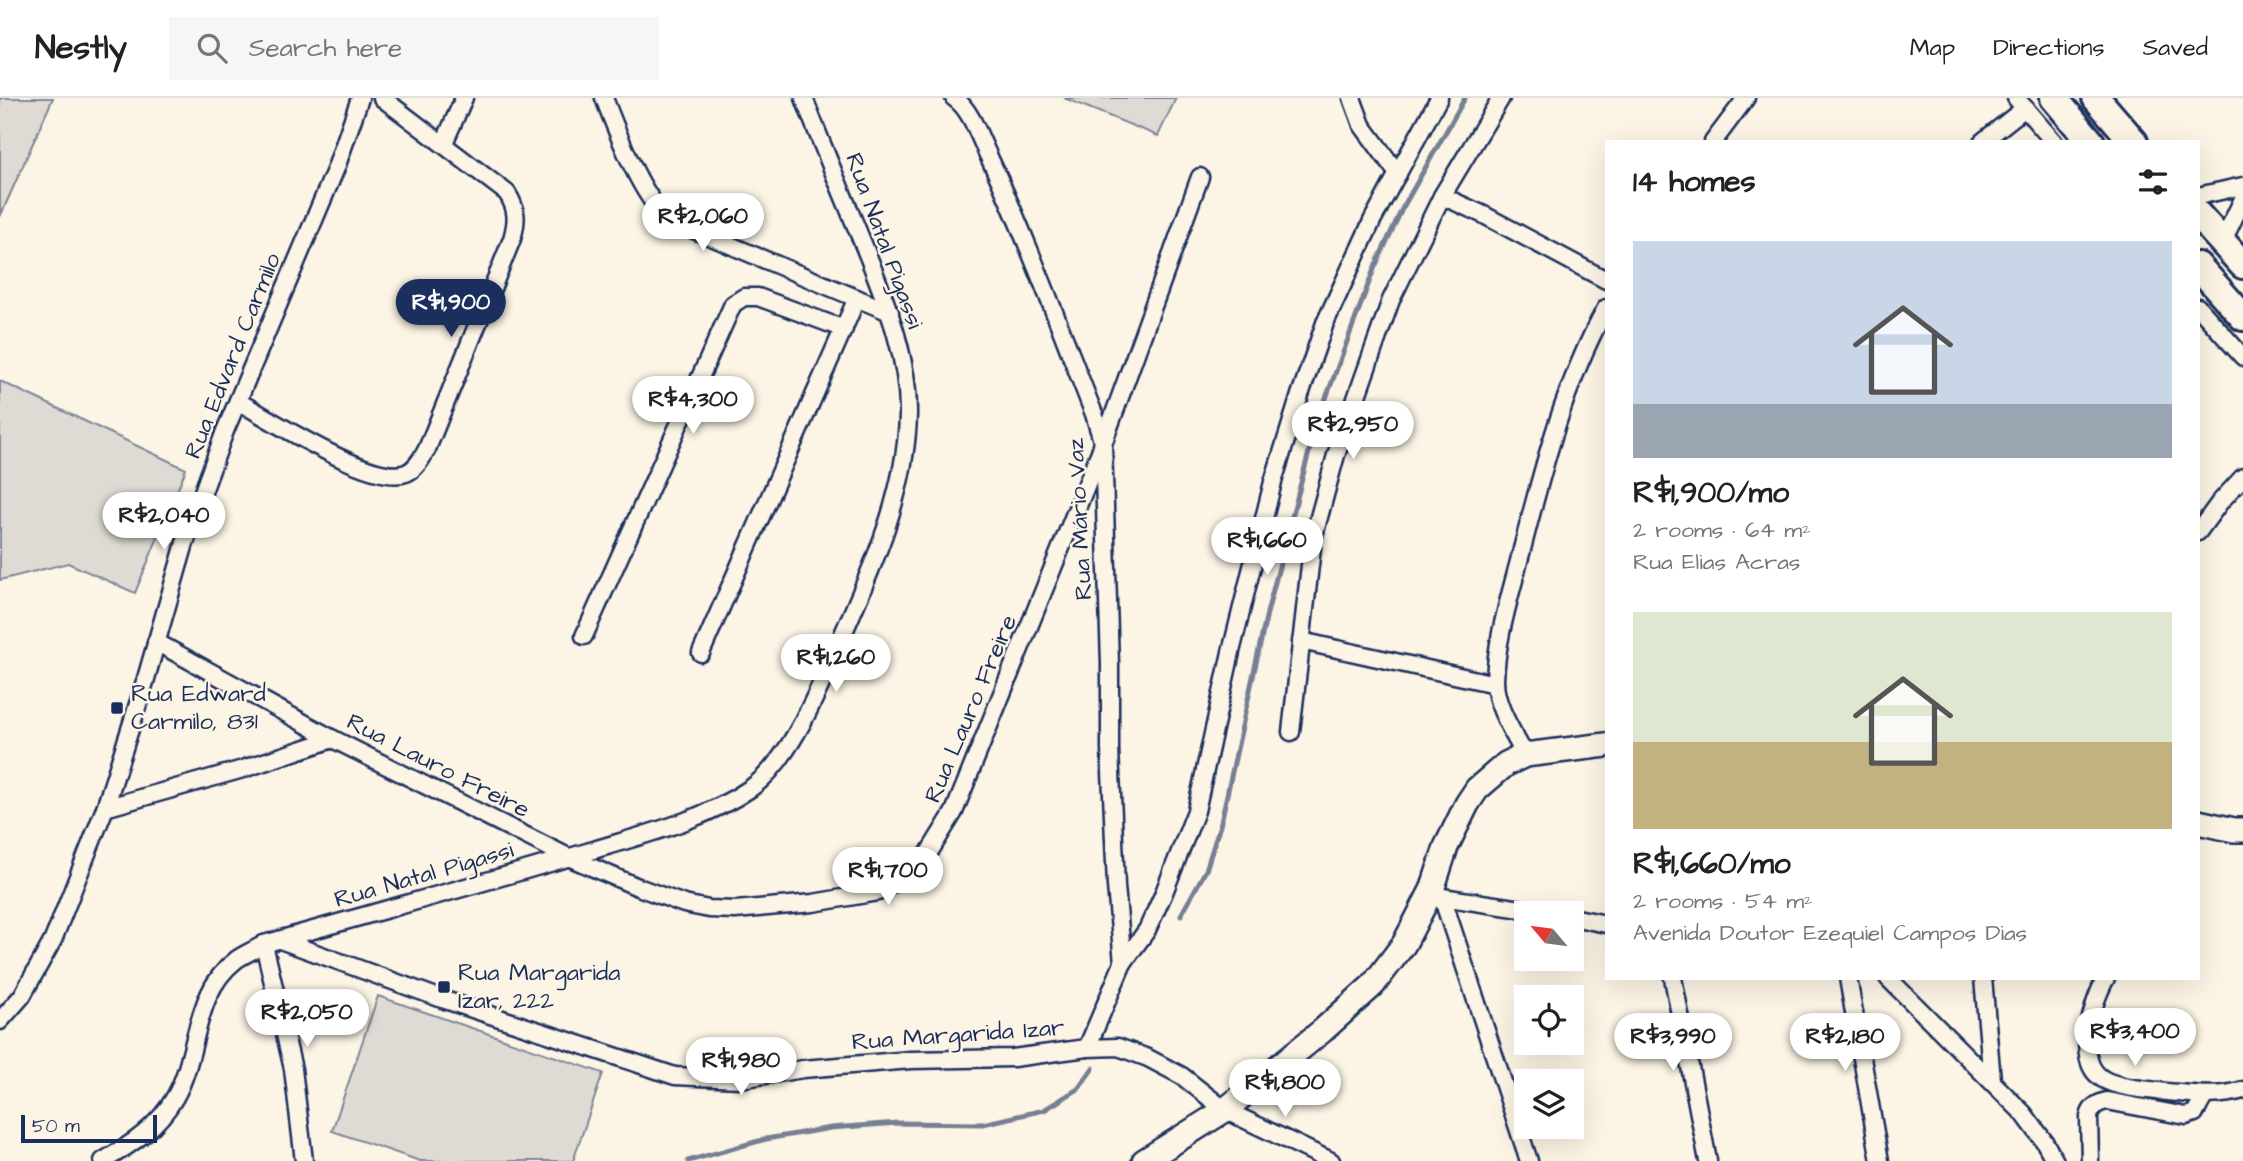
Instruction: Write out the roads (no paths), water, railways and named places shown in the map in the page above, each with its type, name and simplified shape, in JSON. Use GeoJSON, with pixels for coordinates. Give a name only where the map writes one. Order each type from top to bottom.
{"type":"FeatureCollection","features":[{"type":"Feature","properties":{"kind":"main road"},"geometry":{"type":"LineString","coordinates":[[2054,98],[2089,140]]}},
{"type":"Feature","properties":{"kind":"main road"},"geometry":{"type":"LineString","coordinates":[[2096,98],[2132,140]]}},
{"type":"Feature","properties":{"kind":"main road"},"geometry":{"type":"LineString","coordinates":[[2200,217],[2243,265]]}},
{"type":"Feature","properties":{"kind":"main road"},"geometry":{"type":"LineString","coordinates":[[2200,267],[2243,317]]}},
{"type":"Feature","properties":{"kind":"street","name":"Rua Edvard Carmilo"},"geometry":{"type":"LineString","coordinates":[[0,1021],[22,996],[53,940],[104,808],[204,489],[225,431],[336,168],[360,98]]}},
{"type":"Feature","properties":{"kind":"street"},"geometry":{"type":"LineString","coordinates":[[239,402],[357,466],[386,474],[410,472],[427,449],[512,239],[516,224],[514,204],[507,193],[382,98]]}},
{"type":"Feature","properties":{"kind":"street"},"geometry":{"type":"LineString","coordinates":[[444,143],[464,98]]}},
{"type":"Feature","properties":{"kind":"street"},"geometry":{"type":"LineString","coordinates":[[604,98],[643,184],[659,209],[670,217],[735,247],[890,312]]}},
{"type":"Feature","properties":{"kind":"street","name":"Rua Natal Pigassi"},"geometry":{"type":"LineString","coordinates":[[103,1161],[150,1130],[166,1111],[183,1080],[197,1023],[214,985],[236,960],[272,942],[568,857],[692,818],[753,786],[771,769],[804,719],[871,572],[893,508],[901,474],[908,414],[905,379],[890,312],[804,98]]}},
{"type":"Feature","properties":{"kind":"street"},"geometry":{"type":"LineString","coordinates":[[1352,98],[1362,125],[1398,174]]}},
{"type":"Feature","properties":{"kind":"street"},"geometry":{"type":"LineString","coordinates":[[1087,1048],[1124,962],[1147,930],[1158,907],[1179,860],[1196,811],[1273,482],[1325,323],[1398,174],[1439,98]]}},
{"type":"Feature","properties":{"kind":"street"},"geometry":{"type":"LineString","coordinates":[[1291,732],[1313,539],[1336,455],[1391,300],[1442,196],[1501,98]]}},
{"type":"Feature","properties":{"kind":"street"},"geometry":{"type":"LineString","coordinates":[[1714,140],[1746,98]]}},
{"type":"Feature","properties":{"kind":"street","name":"Rua Mário Vaz"},"geometry":{"type":"LineString","coordinates":[[956,100],[972,122],[1001,183],[1094,414],[1103,444],[1110,749],[1116,886],[1124,962]]}},
{"type":"Feature","properties":{"kind":"street"},"geometry":{"type":"LineString","coordinates":[[1984,140],[2021,103],[2051,140]]}},
{"type":"Feature","properties":{"kind":"street","name":"Rua Lauro Freire"},"geometry":{"type":"LineString","coordinates":[[156,642],[333,739],[568,857],[649,892],[709,909],[747,909],[878,892],[912,872],[931,851],[954,812],[1103,444],[1200,177]]}},
{"type":"Feature","properties":{"kind":"street"},"geometry":{"type":"LineString","coordinates":[[2200,196],[2243,186]]}},
{"type":"Feature","properties":{"kind":"street"},"geometry":{"type":"LineString","coordinates":[[1442,196],[1484,215],[1605,279]]}},
{"type":"Feature","properties":{"kind":"street"},"geometry":{"type":"LineString","coordinates":[[2222,243],[2243,199]]}},
{"type":"Feature","properties":{"kind":"street"},"geometry":{"type":"LineString","coordinates":[[584,636],[733,304],[744,297],[758,297],[844,329]]}},
{"type":"Feature","properties":{"kind":"street"},"geometry":{"type":"LineString","coordinates":[[701,653],[858,298]]}},
{"type":"Feature","properties":{"kind":"street"},"geometry":{"type":"LineString","coordinates":[[2200,309],[2243,356]]}},
{"type":"Feature","properties":{"kind":"street"},"geometry":{"type":"LineString","coordinates":[[1525,755],[1503,712],[1495,684],[1504,617],[1549,449],[1570,388],[1605,310]]}},
{"type":"Feature","properties":{"kind":"street"},"geometry":{"type":"LineString","coordinates":[[2200,529],[2243,477]]}},
{"type":"Feature","properties":{"kind":"street"},"geometry":{"type":"LineString","coordinates":[[1301,641],[1495,684]]}},
{"type":"Feature","properties":{"kind":"street"},"geometry":{"type":"LineString","coordinates":[[104,808],[220,776],[333,739]]}},
{"type":"Feature","properties":{"kind":"street"},"geometry":{"type":"LineString","coordinates":[[1144,1161],[1224,1110],[1322,1031],[1373,985],[1437,894],[1446,847],[1467,804],[1490,776],[1525,755],[1605,746]]}},
{"type":"Feature","properties":{"kind":"street"},"geometry":{"type":"LineString","coordinates":[[2200,822],[2243,830]]}},
{"type":"Feature","properties":{"kind":"street"},"geometry":{"type":"LineString","coordinates":[[1437,894],[1514,907]]}},
{"type":"Feature","properties":{"kind":"street"},"geometry":{"type":"LineString","coordinates":[[1437,894],[1529,1161]]}},
{"type":"Feature","properties":{"kind":"street"},"geometry":{"type":"LineString","coordinates":[[1584,919],[1605,924]]}},
{"type":"Feature","properties":{"kind":"street"},"geometry":{"type":"LineString","coordinates":[[272,942],[293,1069],[304,1161]]}},
{"type":"Feature","properties":{"kind":"street","name":"Rua Margarida Izar"},"geometry":{"type":"LineString","coordinates":[[272,942],[675,1076],[740,1079],[803,1069],[911,1060],[1013,1058],[1087,1048],[1118,1047],[1148,1058],[1182,1076],[1224,1110],[1331,1161]]}},
{"type":"Feature","properties":{"kind":"street"},"geometry":{"type":"LineString","coordinates":[[1673,980],[1708,1161]]}},
{"type":"Feature","properties":{"kind":"street"},"geometry":{"type":"LineString","coordinates":[[1848,980],[1880,1161]]}},
{"type":"Feature","properties":{"kind":"street"},"geometry":{"type":"LineString","coordinates":[[1890,980],[2024,1114],[2055,1161]]}},
{"type":"Feature","properties":{"kind":"street"},"geometry":{"type":"LineString","coordinates":[[1983,980],[1992,1080]]}},
{"type":"Feature","properties":{"kind":"street"},"geometry":{"type":"LineString","coordinates":[[2105,980],[2094,1003],[2088,1029],[2089,1051],[2096,1072],[2103,1079],[2162,1091],[2205,1095],[2223,1095],[2243,1090]]}},
{"type":"Feature","properties":{"kind":"street"},"geometry":{"type":"LineString","coordinates":[[2090,1161],[2088,1117],[2090,1111],[2099,1103],[2106,1101],[2186,1116],[2199,1109],[2205,1095]]}},
{"type":"Feature","properties":{"kind":"waterway"},"geometry":{"type":"LineString","coordinates":[[1181,915],[1206,870],[1221,822],[1267,613],[1316,425],[1374,269],[1402,209],[1465,98]]}},
{"type":"Feature","properties":{"kind":"waterway"},"geometry":{"type":"LineString","coordinates":[[688,1161],[766,1139],[831,1128],[898,1123],[983,1124],[1044,1110],[1078,1089],[1093,1068]]}},
{"type":"Feature","properties":{"kind":"place","name":"Rua Edward Carmilo, 831"},"geometry":{"type":"Point","coordinates":[117,708]}},
{"type":"Feature","properties":{"kind":"place","name":"Rua Margarida Izar, 222"},"geometry":{"type":"Point","coordinates":[444,987]}}]}
